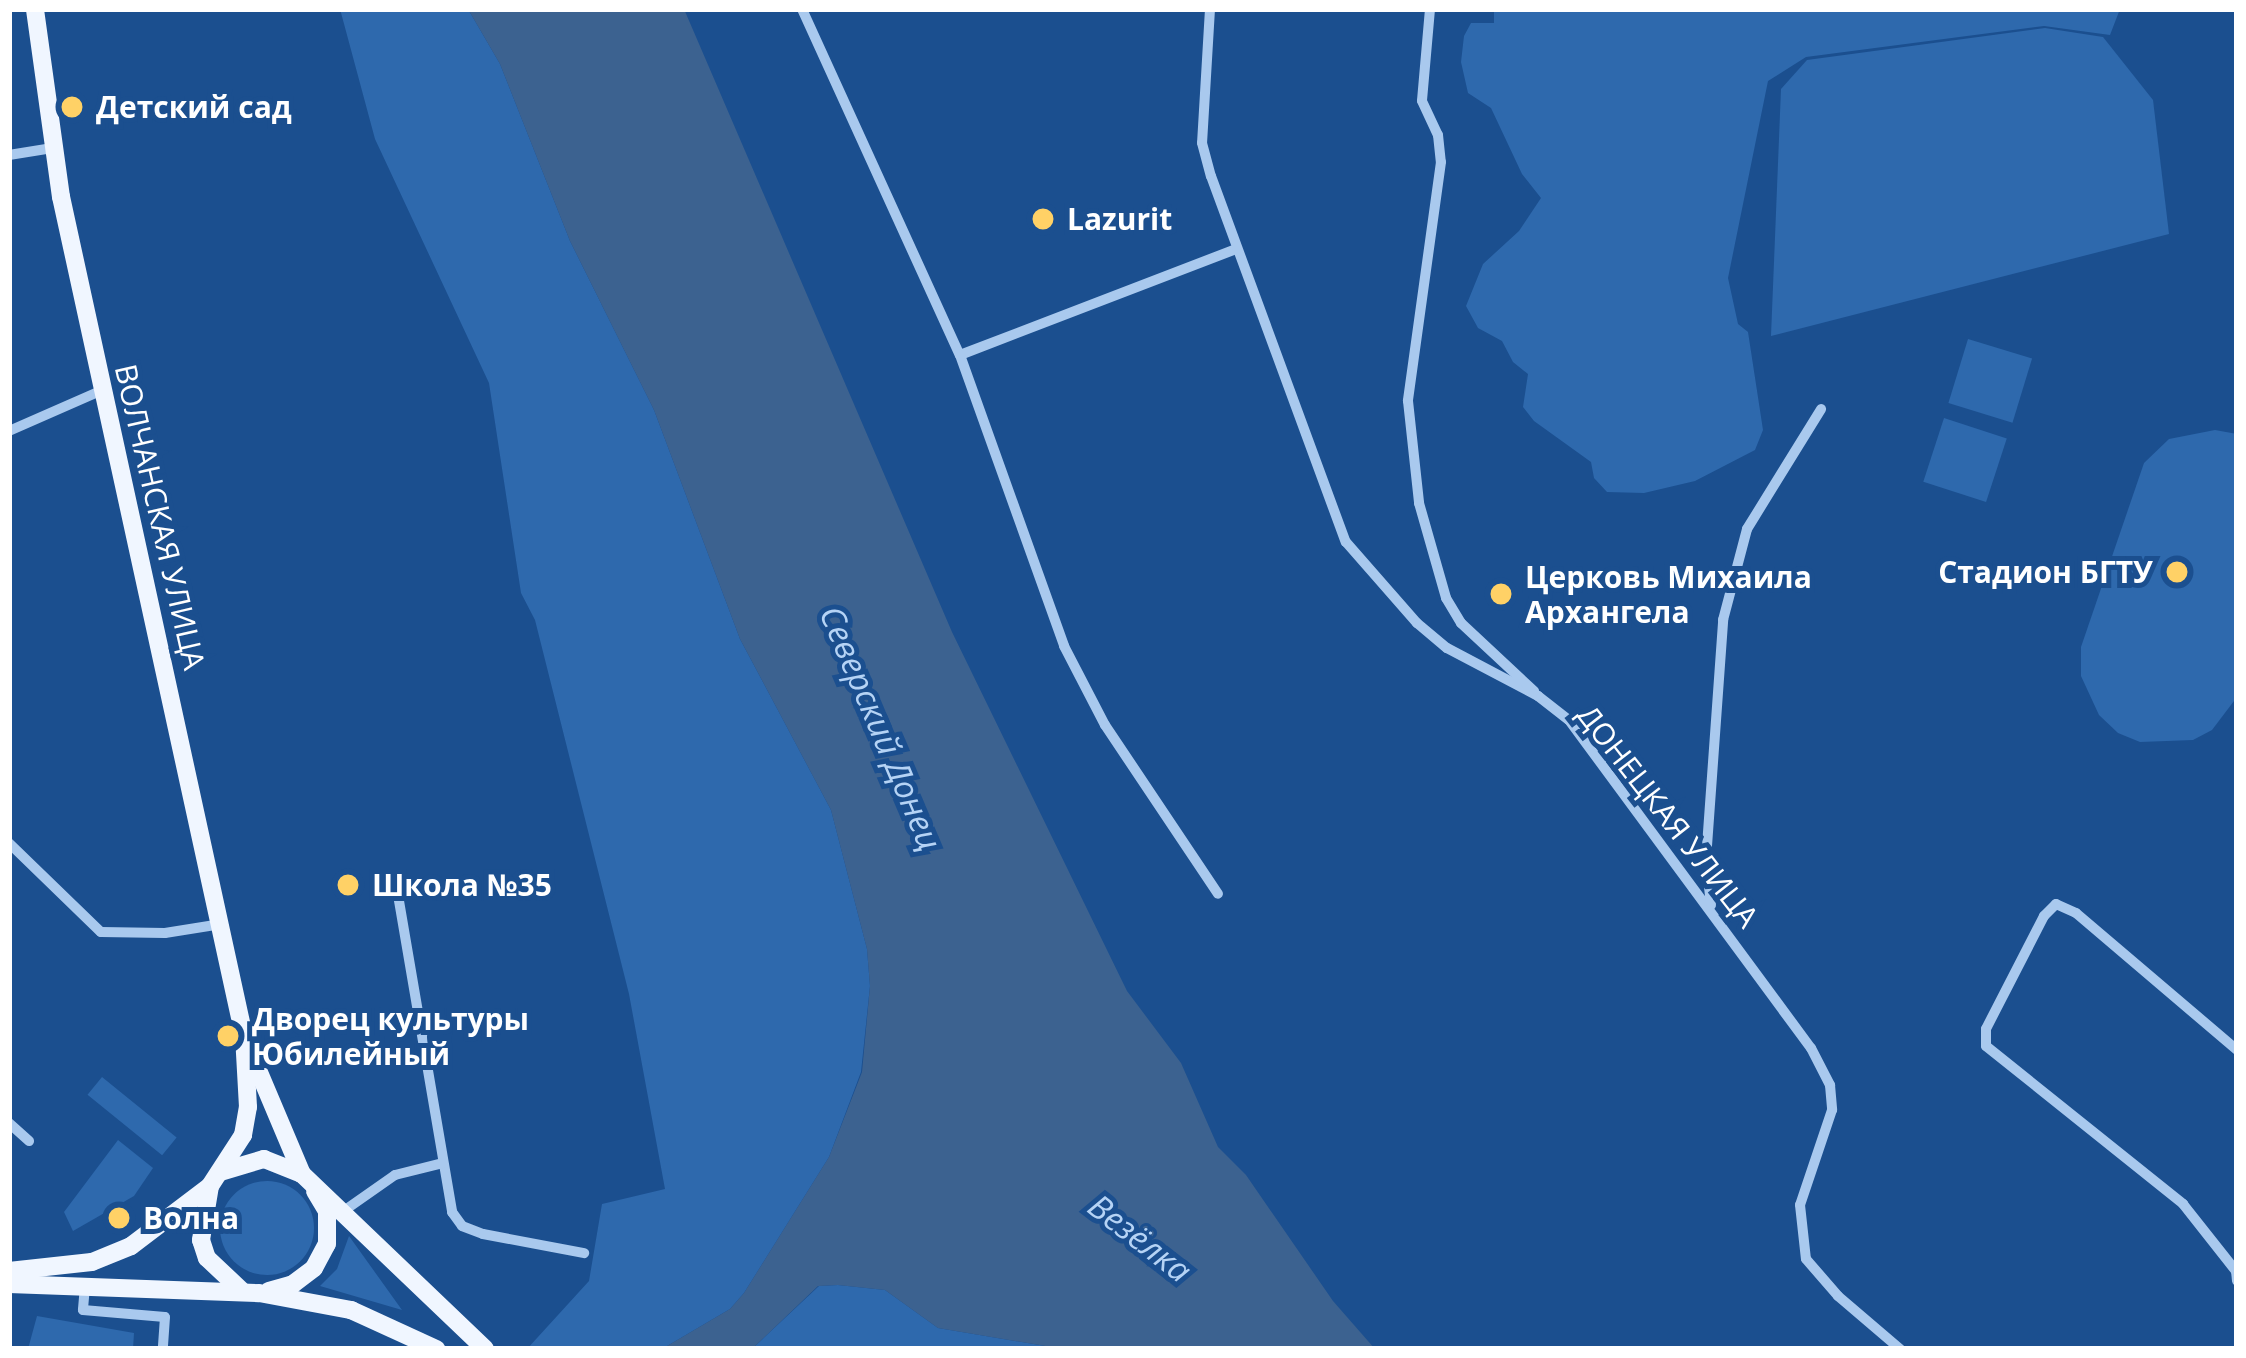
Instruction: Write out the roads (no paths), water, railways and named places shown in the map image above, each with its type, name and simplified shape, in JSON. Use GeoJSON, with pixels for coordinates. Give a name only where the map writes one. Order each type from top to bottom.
{"type":"FeatureCollection","features":[{"type":"Feature","properties":{"kind":"main road","name":"ВОЛЧАНСКАЯ УЛИЦА"},"geometry":{"type":"LineString","coordinates":[[35,9],[52,148],[100,391],[244,1036]]}},
{"type":"Feature","properties":{"kind":"main road"},"geometry":{"type":"LineString","coordinates":[[244,1036],[306,1178],[327,1211],[327,1244]]}},
{"type":"Feature","properties":{"kind":"main road"},"geometry":{"type":"LineString","coordinates":[[244,1036],[248,1107],[243,1136],[215,1179],[201,1240],[207,1258],[250,1292],[293,1285],[314,1268],[345,1210]]}},
{"type":"Feature","properties":{"kind":"main road"},"geometry":{"type":"LineString","coordinates":[[9,1271],[92,1262],[131,1246],[215,1179],[264,1159],[306,1178],[345,1210],[482,1344]]}},
{"type":"Feature","properties":{"kind":"main road"},"geometry":{"type":"LineString","coordinates":[[9,1284],[250,1292],[351,1310],[436,1349]]}},
{"type":"Feature","properties":{"kind":"street"},"geometry":{"type":"LineString","coordinates":[[802,9],[960,355],[1064,646],[1105,725],[1218,894]]}},
{"type":"Feature","properties":{"kind":"street","name":"ДОНЕЦКАЯ УЛИЦА"},"geometry":{"type":"LineString","coordinates":[[1210,9],[1202,143],[1236,249],[1346,542],[1432,635],[1480,669],[1538,696],[1569,720],[1811,1048],[1830,1085],[1826,1136],[1800,1205],[1806,1259],[1838,1296],[1900,1349]]}},
{"type":"Feature","properties":{"kind":"street"},"geometry":{"type":"LineString","coordinates":[[1430,9],[1422,101],[1438,135],[1441,163],[1408,401],[1419,503],[1446,598],[1461,623],[1520,672],[1538,696]]}},
{"type":"Feature","properties":{"kind":"street"},"geometry":{"type":"LineString","coordinates":[[9,155],[52,148]]}},
{"type":"Feature","properties":{"kind":"street"},"geometry":{"type":"LineString","coordinates":[[960,355],[1236,249]]}},
{"type":"Feature","properties":{"kind":"street"},"geometry":{"type":"LineString","coordinates":[[9,431],[100,391]]}},
{"type":"Feature","properties":{"kind":"street"},"geometry":{"type":"LineString","coordinates":[[1712,908],[1706,860],[1723,620],[1748,529],[1821,409]]}},
{"type":"Feature","properties":{"kind":"street"},"geometry":{"type":"LineString","coordinates":[[9,843],[101,932],[165,934],[220,924]]}},
{"type":"Feature","properties":{"kind":"street"},"geometry":{"type":"LineString","coordinates":[[398,895],[452,1212],[462,1226],[584,1253]]}},
{"type":"Feature","properties":{"kind":"street"},"geometry":{"type":"LineString","coordinates":[[2237,1050],[2076,913],[2056,904],[2044,916],[1986,1029],[1986,1046],[2182,1204],[2236,1271],[2237,1281]]}},
{"type":"Feature","properties":{"kind":"street"},"geometry":{"type":"LineString","coordinates":[[9,1124],[29,1141]]}},
{"type":"Feature","properties":{"kind":"street"},"geometry":{"type":"LineString","coordinates":[[345,1210],[395,1175],[443,1163]]}},
{"type":"Feature","properties":{"kind":"street"},"geometry":{"type":"LineString","coordinates":[[85,1286],[83,1310],[165,1317],[164,1349]]}},
{"type":"Feature","properties":{"kind":"water"},"geometry":{"type":"Polygon","coordinates":[[[468,9],[684,9],[952,632],[1127,991],[1181,1063],[1218,1147],[1246,1175],[1333,1301],[1375,1349],[1063,1349],[938,1328],[885,1290],[838,1285],[818,1286],[752,1349],[662,1349],[730,1309],[744,1293],[829,1157],[862,1072],[870,986],[867,949],[831,810],[740,639],[654,410],[570,241],[500,64],[468,9]]]}},
{"type":"Feature","properties":{"kind":"place","name":"Детский сад"},"geometry":{"type":"Point","coordinates":[72,107]}},
{"type":"Feature","properties":{"kind":"place","name":"Lazurit"},"geometry":{"type":"Point","coordinates":[1043,219]}},
{"type":"Feature","properties":{"kind":"place","name":"Стадион БГТУ"},"geometry":{"type":"Point","coordinates":[2177,572]}},
{"type":"Feature","properties":{"kind":"place","name":"Церковь Михаила Архангела"},"geometry":{"type":"Point","coordinates":[1501,594]}},
{"type":"Feature","properties":{"kind":"place","name":"Школа №35"},"geometry":{"type":"Point","coordinates":[348,885]}},
{"type":"Feature","properties":{"kind":"place","name":"Дворец культуры Юбилейный"},"geometry":{"type":"Point","coordinates":[228,1036]}},
{"type":"Feature","properties":{"kind":"place","name":"Волна"},"geometry":{"type":"Point","coordinates":[119,1218]}},
{"type":"Feature","properties":{"kind":"water label","name":"Северский Донец"},"geometry":{"type":"Point","coordinates":[881,728]}},
{"type":"Feature","properties":{"kind":"water label","name":"Везёлка"},"geometry":{"type":"Point","coordinates":[1140,1238]}}]}
